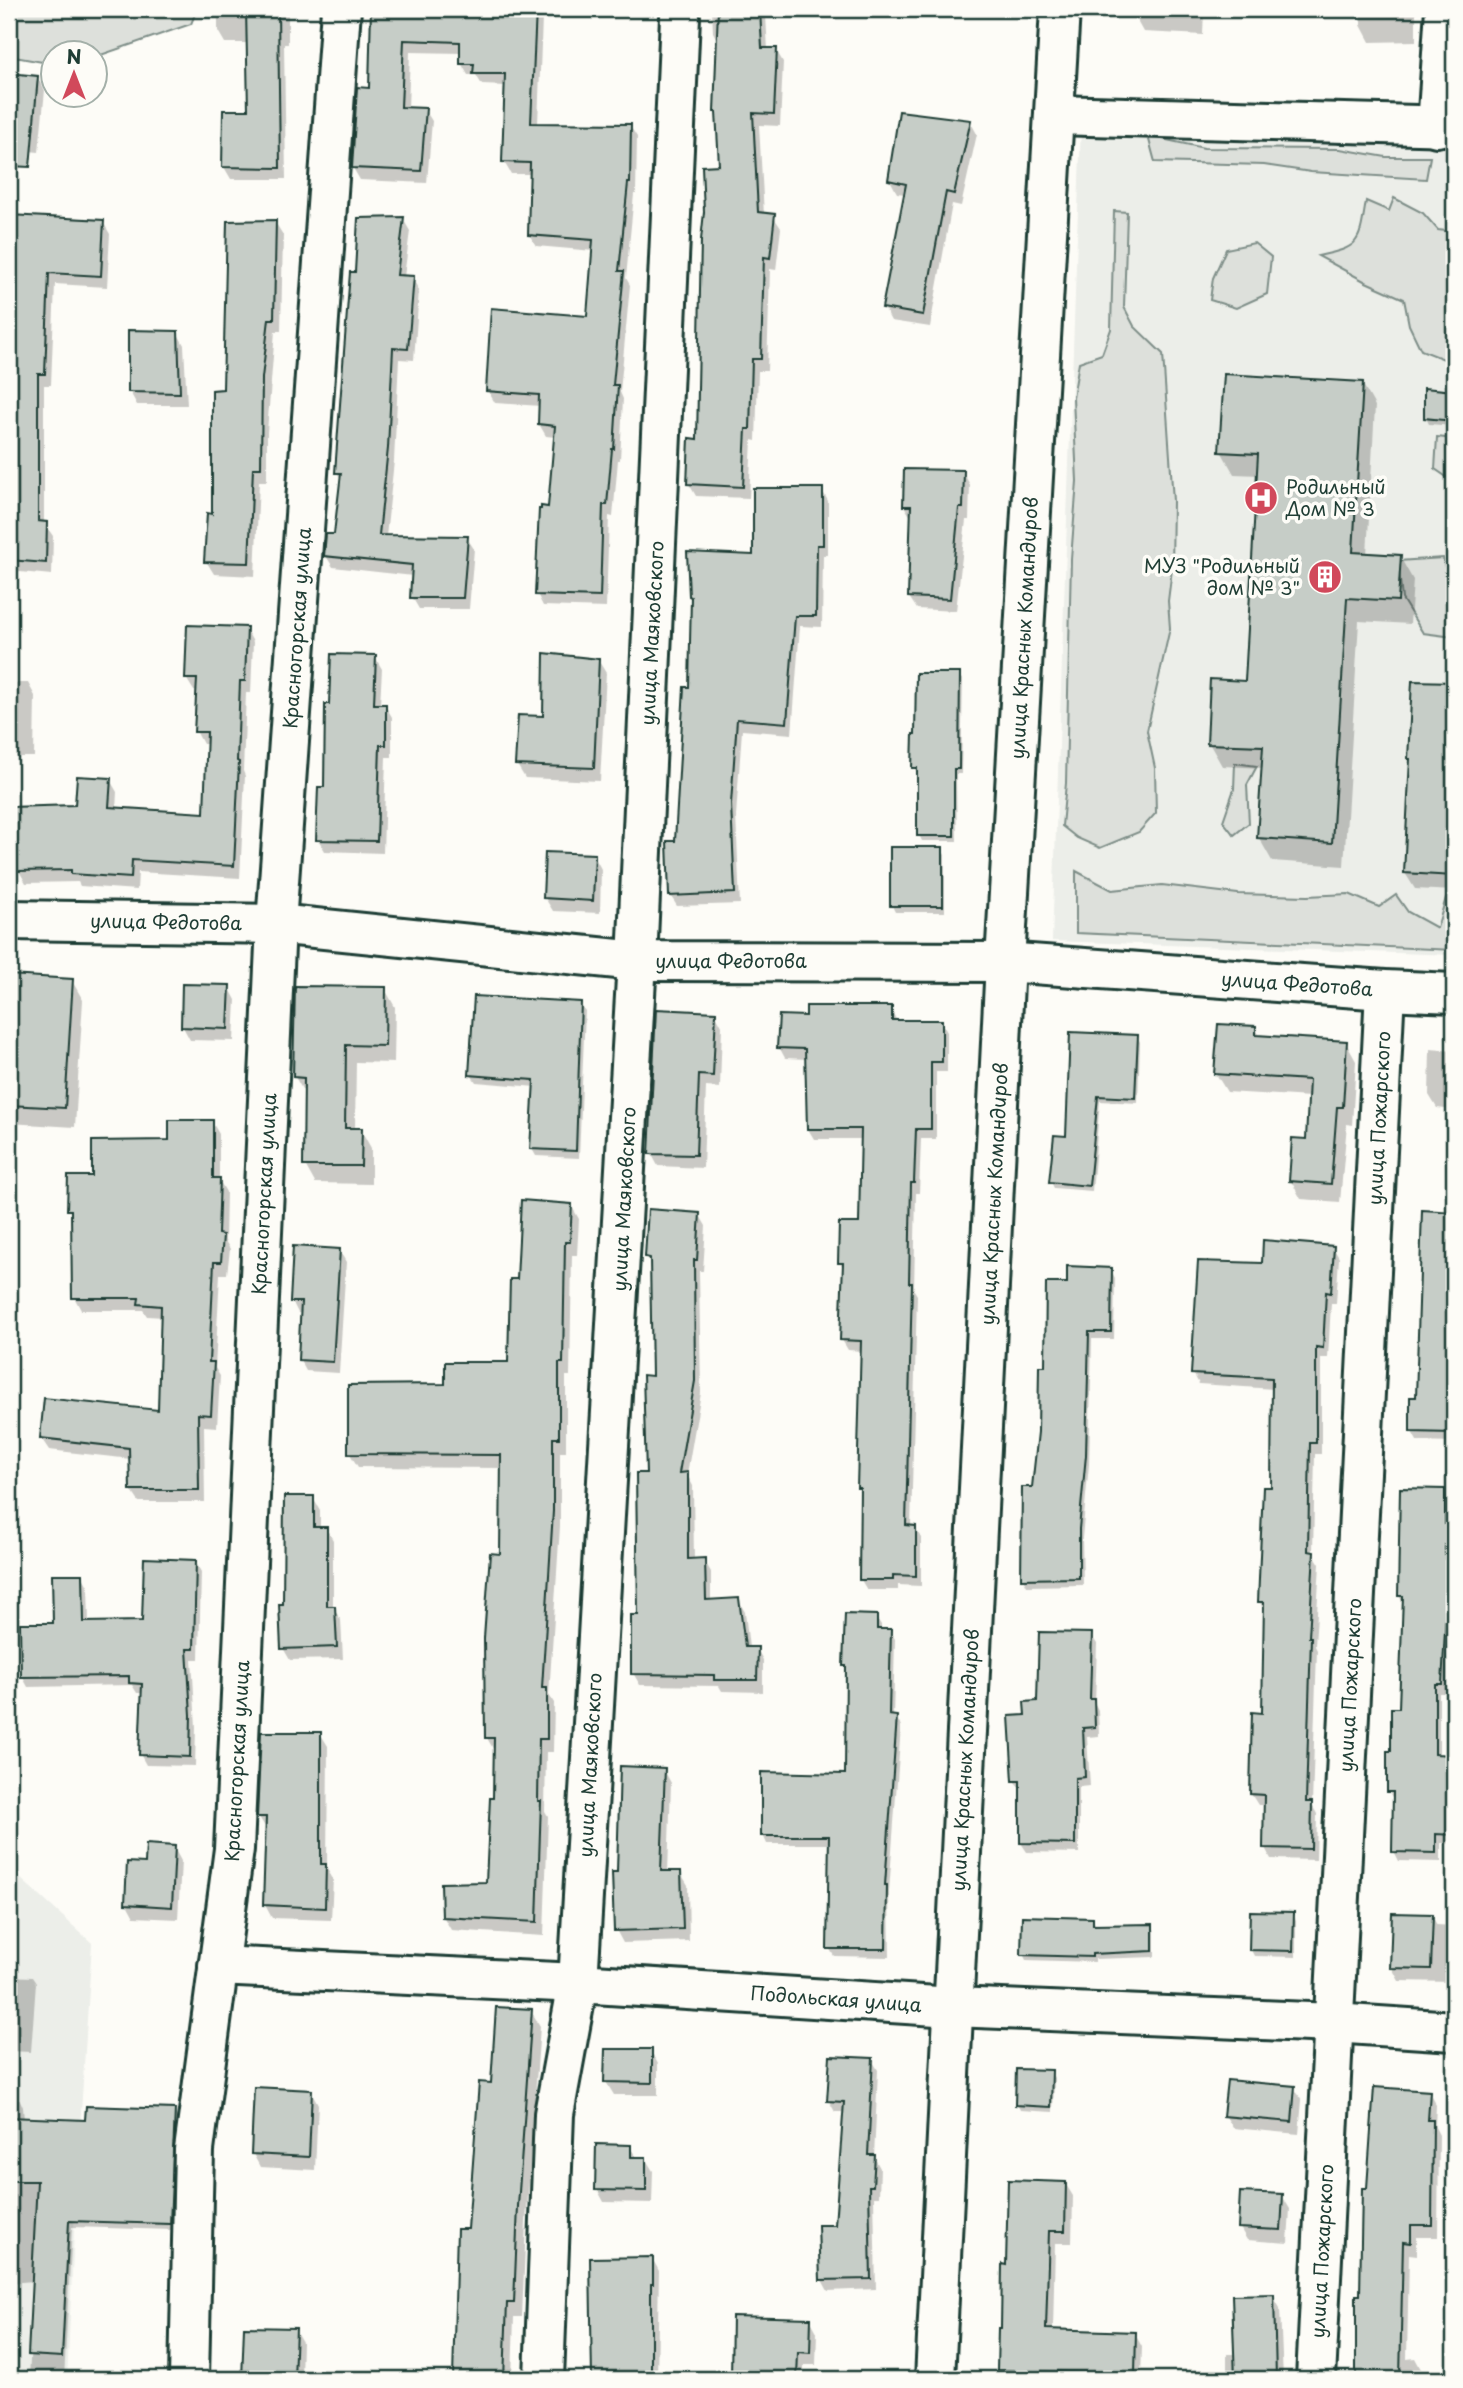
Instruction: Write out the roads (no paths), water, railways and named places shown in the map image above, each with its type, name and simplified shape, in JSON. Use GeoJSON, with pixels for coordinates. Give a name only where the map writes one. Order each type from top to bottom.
{"type":"FeatureCollection","features":[{"type":"Feature","properties":{"kind":"street","name":"Красногорская улица"},"geometry":{"type":"LineString","coordinates":[[189,2379],[194,2150],[234,1849],[276,924],[341,9]]}},
{"type":"Feature","properties":{"kind":"street","name":"улица Красных Командиров"},"geometry":{"type":"LineString","coordinates":[[935,2379],[1005,962],[1060,9]]}},
{"type":"Feature","properties":{"kind":"street"},"geometry":{"type":"LineString","coordinates":[[1054,115],[1446,126],[1445,9]]}},
{"type":"Feature","properties":{"kind":"street","name":"улица Маяковского"},"geometry":{"type":"LineString","coordinates":[[544,2379],[554,2114],[578,1983],[638,961],[680,17]]}},
{"type":"Feature","properties":{"kind":"street","name":"улица Федотова"},"geometry":{"type":"LineString","coordinates":[[9,920],[276,924],[638,961],[1005,962],[1454,993]]}},
{"type":"Feature","properties":{"kind":"street","name":"улица Пожарского"},"geometry":{"type":"LineString","coordinates":[[1316,2379],[1385,990]]}},
{"type":"Feature","properties":{"kind":"street","name":"Подольская улица"},"geometry":{"type":"LineString","coordinates":[[218,1966],[578,1983],[953,2007],[1333,2023],[1454,2031]]}},
{"type":"Feature","properties":{"kind":"place","name":"Родильный Дом № 3"},"geometry":{"type":"Point","coordinates":[1261,498]}},
{"type":"Feature","properties":{"kind":"place","name":"МУЗ \"Родильный дом № 3\""},"geometry":{"type":"Point","coordinates":[1325,577]}}]}
